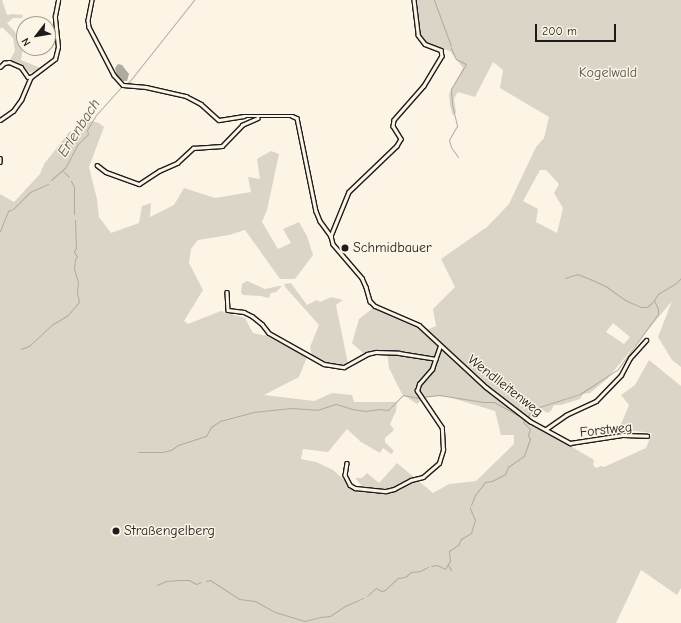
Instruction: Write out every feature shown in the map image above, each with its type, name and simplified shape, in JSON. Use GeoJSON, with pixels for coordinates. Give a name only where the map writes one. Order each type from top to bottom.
{"type":"FeatureCollection","features":[{"type":"Feature","properties":{"kind":"street"},"geometry":{"type":"LineString","coordinates":[[0,120],[13,111],[21,100],[31,77],[50,64],[56,55],[58,40],[55,16],[58,0]]}},
{"type":"Feature","properties":{"kind":"street","name":"Wendlleitenweg"},"geometry":{"type":"LineString","coordinates":[[92,0],[88,20],[89,27],[114,76],[123,85],[146,87],[186,96],[201,104],[219,120],[244,116],[292,116],[298,120],[306,168],[316,211],[320,221],[331,236],[336,248],[364,282],[370,301],[374,306],[416,323],[486,387],[526,418],[546,429],[566,415],[596,401],[621,375],[630,358],[646,340]]}},
{"type":"Feature","properties":{"kind":"street"},"geometry":{"type":"LineString","coordinates":[[331,236],[349,192],[398,146],[400,139],[393,126],[394,120],[424,86],[442,56],[441,50],[425,44],[418,35],[414,0]]}},
{"type":"Feature","properties":{"kind":"street"},"geometry":{"type":"LineString","coordinates":[[0,67],[5,62],[9,62],[21,67],[28,77],[31,77]]}},
{"type":"Feature","properties":{"kind":"street"},"geometry":{"type":"LineString","coordinates":[[97,165],[106,172],[139,184],[159,171],[177,163],[193,148],[222,146],[242,125],[259,117]]}},
{"type":"Feature","properties":{"kind":"street"},"geometry":{"type":"LineString","coordinates":[[227,292],[228,310],[244,312],[252,316],[262,324],[269,333],[324,364],[344,367],[367,354],[376,352],[399,353],[436,359]]}},
{"type":"Feature","properties":{"kind":"street"},"geometry":{"type":"LineString","coordinates":[[347,463],[345,475],[350,485],[355,488],[376,491],[394,489],[411,480],[423,477],[436,467],[442,457],[444,434],[439,422],[417,391],[419,384],[432,369],[440,346]]}},
{"type":"Feature","properties":{"kind":"street","name":"Forstweg"},"geometry":{"type":"LineString","coordinates":[[546,429],[567,442],[575,443],[591,439],[608,439],[623,435],[647,436]]}},
{"type":"Feature","properties":{"kind":"green space"},"geometry":{"type":"Polygon","coordinates":[[[0,0],[2,0],[7,15],[23,15],[16,16],[16,18],[13,18],[7,23],[16,34],[16,56],[22,56],[21,60],[41,68],[30,73],[22,65],[10,60],[15,51],[13,38],[2,27],[0,29],[0,0]]]}},
{"type":"Feature","properties":{"kind":"green space","name":"Kogelwald"},"geometry":{"type":"Polygon","coordinates":[[[415,0],[681,0],[681,367],[672,360],[658,337],[672,301],[607,379],[590,393],[583,394],[580,399],[561,405],[554,405],[551,411],[547,413],[539,407],[530,418],[545,431],[594,460],[593,465],[596,468],[601,466],[604,467],[646,448],[652,433],[619,429],[629,405],[621,395],[635,385],[649,360],[681,386],[681,588],[677,595],[641,570],[616,623],[0,623],[0,194],[14,202],[40,174],[44,164],[70,131],[80,138],[82,124],[87,120],[99,123],[104,127],[89,167],[97,199],[99,217],[111,233],[139,223],[142,206],[151,203],[150,217],[174,205],[184,188],[215,198],[251,192],[248,177],[260,179],[257,159],[271,151],[279,154],[267,210],[262,222],[278,249],[291,243],[283,229],[299,222],[307,236],[313,255],[295,279],[280,279],[245,230],[229,235],[198,240],[191,249],[189,263],[203,290],[184,321],[188,324],[221,311],[245,318],[253,333],[267,336],[307,357],[299,377],[264,395],[314,401],[332,393],[352,395],[354,402],[397,402],[396,411],[390,424],[394,430],[385,438],[385,442],[394,451],[391,454],[383,448],[380,453],[361,442],[347,429],[328,452],[303,449],[301,459],[316,462],[333,470],[359,493],[366,490],[355,478],[362,478],[367,473],[379,483],[397,463],[433,493],[449,484],[476,481],[514,444],[514,435],[501,435],[495,411],[449,397],[437,396],[423,398],[417,404],[402,394],[389,368],[387,352],[364,354],[352,343],[359,319],[373,308],[415,326],[429,329],[436,326],[433,309],[455,287],[441,259],[487,227],[509,204],[536,147],[544,138],[549,117],[500,88],[503,70],[493,62],[475,97],[458,92],[454,99],[456,112],[453,116],[449,94],[463,68],[450,51],[425,44],[419,35],[415,0]],[[540,170],[523,201],[538,209],[536,222],[557,233],[563,208],[554,193],[559,184],[546,170],[540,170]],[[613,323],[606,332],[624,344],[630,337],[613,323]]]}},
{"type":"Feature","properties":{"kind":"green space"},"geometry":{"type":"Polygon","coordinates":[[[247,281],[265,289],[282,286],[276,292],[271,293],[269,298],[243,295],[241,293],[242,284],[247,281]]]}},
{"type":"Feature","properties":{"kind":"green space"},"geometry":{"type":"Polygon","coordinates":[[[291,283],[307,305],[317,300],[320,302],[331,297],[343,300],[336,305],[348,364],[340,366],[333,365],[312,356],[310,347],[319,325],[284,284],[291,283]]]}},
{"type":"Feature","properties":{"kind":"shaded area"},"geometry":{"type":"Polygon","coordinates":[[[118,64],[122,65],[129,74],[127,81],[123,81],[117,76],[115,68],[118,64]]]}},
{"type":"Feature","properties":{"kind":"waterway","name":"Erlenbach"},"geometry":{"type":"LineString","coordinates":[[124,84],[129,82],[194,0]]}},
{"type":"Feature","properties":{"kind":"waterway"},"geometry":{"type":"LineString","coordinates":[[434,0],[451,46]]}},
{"type":"Feature","properties":{"kind":"waterway"},"geometry":{"type":"LineString","coordinates":[[451,48],[456,59],[466,64],[451,89],[452,104],[457,126],[449,140],[451,147],[458,157]]}},
{"type":"Feature","properties":{"kind":"waterway","name":"Erlenbach"},"geometry":{"type":"LineString","coordinates":[[51,180],[65,168],[78,144],[88,134],[87,130],[96,115],[122,86]]}},
{"type":"Feature","properties":{"kind":"waterway"},"geometry":{"type":"LineString","coordinates":[[63,171],[69,177]]}},
{"type":"Feature","properties":{"kind":"waterway"},"geometry":{"type":"LineString","coordinates":[[71,181],[74,187],[74,214]]}},
{"type":"Feature","properties":{"kind":"waterway","name":"Erlenbach"},"geometry":{"type":"LineString","coordinates":[[0,231],[8,211],[13,209],[30,192],[48,184]]}},
{"type":"Feature","properties":{"kind":"waterway"},"geometry":{"type":"LineString","coordinates":[[21,349],[29,346],[53,324],[68,315],[79,302],[77,293],[78,282],[74,269],[75,259],[77,257],[74,251],[76,248],[75,220]]}},
{"type":"Feature","properties":{"kind":"waterway"},"geometry":{"type":"LineString","coordinates":[[565,278],[577,274],[607,287],[625,300],[641,307],[647,307],[654,301]]}},
{"type":"Feature","properties":{"kind":"waterway"},"geometry":{"type":"LineString","coordinates":[[471,505],[475,495],[485,482],[492,481],[505,474],[508,467],[524,456],[530,439],[528,435],[530,429],[523,422],[533,409],[580,394],[618,369],[658,314],[658,309],[654,300],[658,294],[676,283],[681,278]]}},
{"type":"Feature","properties":{"kind":"waterway"},"geometry":{"type":"LineString","coordinates":[[138,452],[162,452],[171,450],[178,445],[206,436],[211,427],[220,421],[253,412],[291,408],[317,410],[336,404],[352,409],[366,411],[380,409],[388,410],[403,395],[419,398]]}},
{"type":"Feature","properties":{"kind":"waterway"},"geometry":{"type":"LineString","coordinates":[[422,397],[439,395],[483,402],[494,402],[525,419]]}},
{"type":"Feature","properties":{"kind":"waterway"},"geometry":{"type":"LineString","coordinates":[[431,566],[437,565],[445,569],[450,561],[449,551],[458,545],[461,539],[471,533],[475,520],[470,507]]}},
{"type":"Feature","properties":{"kind":"waterway"},"geometry":{"type":"LineString","coordinates":[[448,565],[451,570]]}},
{"type":"Feature","properties":{"kind":"waterway"},"geometry":{"type":"LineString","coordinates":[[367,596],[376,588],[381,591],[385,590],[398,578],[405,577],[411,572],[420,571],[428,567]]}},
{"type":"Feature","properties":{"kind":"waterway"},"geometry":{"type":"LineString","coordinates":[[157,585],[166,581],[179,580],[189,580],[196,584],[201,582]]}},
{"type":"Feature","properties":{"kind":"waterway"},"geometry":{"type":"LineString","coordinates":[[206,581],[210,580],[239,599],[255,601],[275,612],[305,621],[330,616],[345,606],[363,598]]}},
{"type":"Feature","properties":{"kind":"place","name":"Schmidbauer"},"geometry":{"type":"Point","coordinates":[345,248]}},
{"type":"Feature","properties":{"kind":"place","name":"Straßengelberg"},"geometry":{"type":"Point","coordinates":[116,531]}}]}
